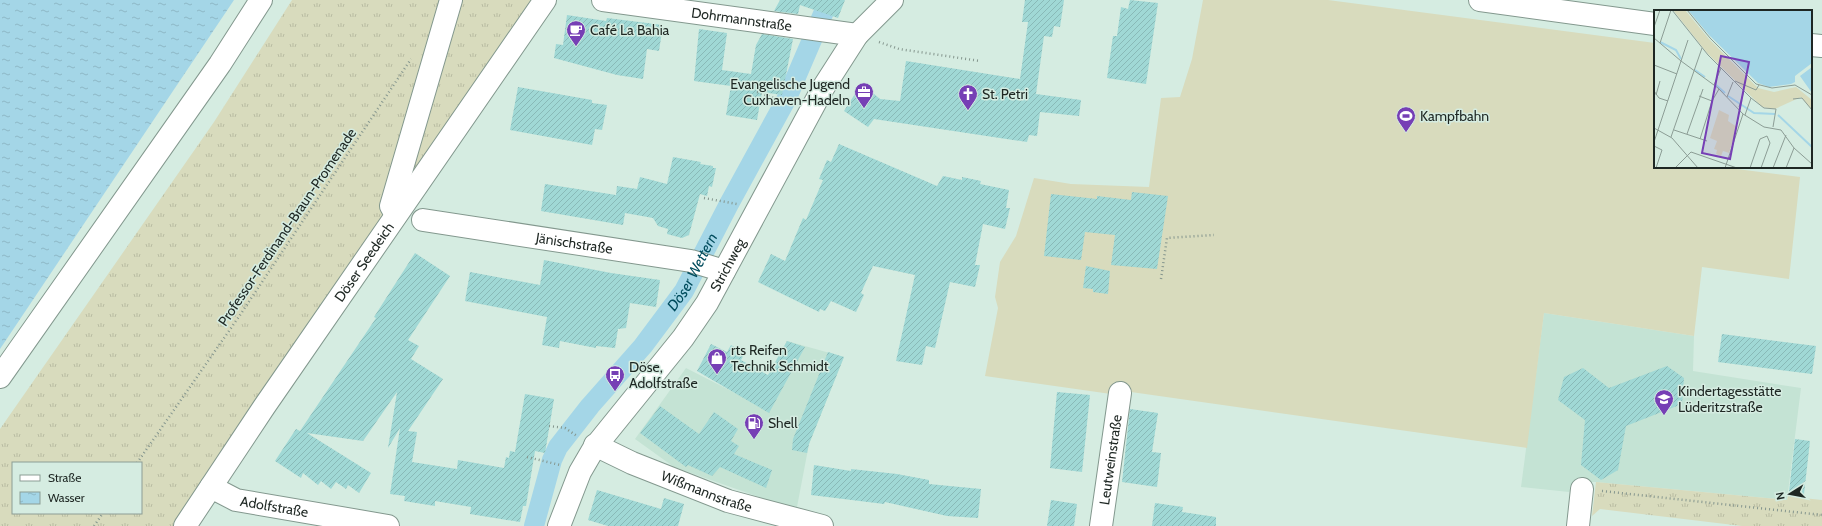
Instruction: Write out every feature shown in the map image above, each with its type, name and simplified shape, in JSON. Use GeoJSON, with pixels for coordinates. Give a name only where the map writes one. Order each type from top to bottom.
{"type":"FeatureCollection","features":[{"type":"Feature","properties":{"kind":"street"},"geometry":{"type":"LineString","coordinates":[[0,377],[220,64],[261,0]]}},
{"type":"Feature","properties":{"kind":"street"},"geometry":{"type":"LineString","coordinates":[[396,215],[391,206],[451,0]]}},
{"type":"Feature","properties":{"kind":"street","name":"Döser Seedeich"},"geometry":{"type":"LineString","coordinates":[[184,526],[545,0]]}},
{"type":"Feature","properties":{"kind":"street","name":"Dohrmannstraße"},"geometry":{"type":"LineString","coordinates":[[603,0],[857,36]]}},
{"type":"Feature","properties":{"kind":"street","name":"Strichweg"},"geometry":{"type":"LineString","coordinates":[[559,526],[580,472],[596,445],[682,338],[707,303],[707,265],[857,36],[892,0]]}},
{"type":"Feature","properties":{"kind":"street"},"geometry":{"type":"LineString","coordinates":[[1480,0],[1654,24]]}},
{"type":"Feature","properties":{"kind":"street"},"geometry":{"type":"LineString","coordinates":[[1812,45],[1822,46]]}},
{"type":"Feature","properties":{"kind":"street","name":"Jänischstraße"},"geometry":{"type":"LineString","coordinates":[[423,220],[707,265]]}},
{"type":"Feature","properties":{"kind":"street","name":"Leutweinstraße"},"geometry":{"type":"LineString","coordinates":[[1101,526],[1120,393]]}},
{"type":"Feature","properties":{"kind":"street","name":"Wißmannstraße"},"geometry":{"type":"LineString","coordinates":[[596,445],[632,463],[728,501],[822,526]]}},
{"type":"Feature","properties":{"kind":"street","name":"Adolfstraße"},"geometry":{"type":"LineString","coordinates":[[211,487],[236,500],[388,526]]}},
{"type":"Feature","properties":{"kind":"street"},"geometry":{"type":"LineString","coordinates":[[1578,526],[1582,489]]}},
{"type":"Feature","properties":{"kind":"path"},"geometry":{"type":"LineString","coordinates":[[857,36],[899,49],[980,61]]}},
{"type":"Feature","properties":{"kind":"path","name":"Professor-Ferdinand-Braun-Promenade"},"geometry":{"type":"LineString","coordinates":[[138,462],[238,318],[415,53]]}},
{"type":"Feature","properties":{"kind":"path"},"geometry":{"type":"LineString","coordinates":[[757,92],[778,98],[791,104]]}},
{"type":"Feature","properties":{"kind":"path"},"geometry":{"type":"LineString","coordinates":[[704,198],[738,204]]}},
{"type":"Feature","properties":{"kind":"path"},"geometry":{"type":"LineString","coordinates":[[1161,279],[1167,238],[1214,234]]}},
{"type":"Feature","properties":{"kind":"path"},"geometry":{"type":"LineString","coordinates":[[549,426],[565,428],[575,434]]}},
{"type":"Feature","properties":{"kind":"path"},"geometry":{"type":"LineString","coordinates":[[527,457],[560,465]]}},
{"type":"Feature","properties":{"kind":"path"},"geometry":{"type":"LineString","coordinates":[[1582,489],[1822,516]]}},
{"type":"Feature","properties":{"kind":"path"},"geometry":{"type":"LineString","coordinates":[[94,526],[102,514]]}},
{"type":"Feature","properties":{"kind":"shaded area","name":"Kindertagesstätte Lüderitzstraße"},"geometry":{"type":"Polygon","coordinates":[[[1544,313],[1694,336],[1693,371],[1801,388],[1787,500],[1596,482],[1575,482],[1569,492],[1521,487],[1544,313]]]}},
{"type":"Feature","properties":{"kind":"shaded area"},"geometry":{"type":"Polygon","coordinates":[[[787,341],[844,357],[809,444],[797,507],[776,503],[674,467],[635,439],[686,368],[735,393],[768,375],[787,341]]]}},
{"type":"Feature","properties":{"kind":"green space"},"geometry":{"type":"Polygon","coordinates":[[[292,0],[538,0],[177,526],[0,526],[0,429],[214,122],[292,0]]]}},
{"type":"Feature","properties":{"kind":"green space"},"geometry":{"type":"Polygon","coordinates":[[[1203,0],[1328,0],[1654,43],[1654,168],[1729,168],[1800,177],[1789,279],[1702,267],[1694,336],[1544,313],[1527,448],[1131,392],[1111,394],[985,376],[998,308],[995,297],[1000,262],[1016,236],[1034,178],[1071,184],[1149,187],[1161,98],[1180,97],[1192,59],[1203,0]]]}},
{"type":"Feature","properties":{"kind":"green space"},"geometry":{"type":"Polygon","coordinates":[[[1596,482],[1787,500],[1789,492],[1803,494],[1803,498],[1822,500],[1822,526],[1742,526],[1600,509],[1592,516],[1596,482]]]}},
{"type":"Feature","properties":{"kind":"water"},"geometry":{"type":"Polygon","coordinates":[[[0,0],[234,0],[0,349],[0,0]]]}},
{"type":"Feature","properties":{"kind":"building"},"geometry":{"type":"Polygon","coordinates":[[[780,0],[845,0],[838,18],[800,5],[798,14],[774,11],[780,0]]]}},
{"type":"Feature","properties":{"kind":"building","name":"St. Petri"},"geometry":{"type":"Polygon","coordinates":[[[1025,0],[1064,0],[1060,27],[1054,26],[1052,37],[1044,36],[1036,94],[1081,100],[1079,116],[1040,112],[1037,136],[1029,135],[1027,142],[874,119],[868,127],[844,111],[860,86],[871,96],[873,93],[880,99],[900,101],[906,61],[1020,79],[1028,22],[1022,22],[1025,0]]]}},
{"type":"Feature","properties":{"kind":"building"},"geometry":{"type":"Polygon","coordinates":[[[1130,0],[1158,3],[1146,84],[1107,78],[1113,36],[1117,36],[1121,7],[1128,9],[1130,0]]]}},
{"type":"Feature","properties":{"kind":"building"},"geometry":{"type":"Polygon","coordinates":[[[567,15],[606,21],[607,18],[663,25],[659,51],[647,49],[643,79],[617,75],[554,58],[556,44],[563,45],[567,15]]]}},
{"type":"Feature","properties":{"kind":"building"},"geometry":{"type":"Polygon","coordinates":[[[699,29],[727,33],[722,70],[751,74],[756,45],[762,34],[793,39],[782,95],[762,92],[757,120],[726,115],[731,86],[694,81],[699,29]]]}},
{"type":"Feature","properties":{"kind":"building"},"geometry":{"type":"Polygon","coordinates":[[[518,87],[592,100],[592,103],[607,105],[602,130],[595,129],[592,145],[510,130],[518,87]]]}},
{"type":"Feature","properties":{"kind":"building"},"geometry":{"type":"Polygon","coordinates":[[[839,144],[937,186],[943,176],[962,180],[962,177],[981,181],[980,184],[1009,190],[1006,208],[1010,208],[1005,229],[983,224],[975,265],[980,265],[975,287],[950,282],[935,348],[926,346],[922,365],[896,361],[915,275],[873,266],[861,293],[864,295],[856,312],[831,301],[825,311],[820,309],[819,312],[758,282],[771,254],[785,261],[803,218],[806,220],[823,180],[819,179],[827,160],[831,162],[839,144]]]}},
{"type":"Feature","properties":{"kind":"building"},"geometry":{"type":"Polygon","coordinates":[[[673,157],[701,162],[700,164],[713,166],[713,168],[716,168],[712,187],[709,186],[707,196],[700,194],[689,235],[682,238],[667,234],[668,229],[658,226],[653,218],[625,213],[623,225],[541,211],[545,184],[616,195],[617,186],[637,189],[640,177],[667,184],[673,157]]]}},
{"type":"Feature","properties":{"kind":"building"},"geometry":{"type":"Polygon","coordinates":[[[1132,192],[1168,196],[1157,269],[1111,265],[1115,235],[1085,232],[1081,260],[1044,256],[1051,194],[1097,199],[1097,196],[1131,200],[1132,192]]]}},
{"type":"Feature","properties":{"kind":"building"},"geometry":{"type":"Polygon","coordinates":[[[415,253],[450,276],[408,340],[419,346],[411,359],[443,379],[408,431],[417,432],[412,462],[457,469],[458,460],[504,468],[506,457],[509,458],[510,451],[515,452],[525,394],[554,399],[545,453],[535,451],[526,506],[523,506],[520,522],[470,514],[471,507],[435,501],[435,506],[404,501],[405,496],[390,494],[400,428],[388,448],[397,392],[363,441],[307,433],[371,473],[359,493],[348,485],[346,489],[336,482],[331,489],[321,481],[318,485],[303,473],[301,478],[275,461],[296,429],[300,431],[376,318],[374,317],[415,253]]]}},
{"type":"Feature","properties":{"kind":"building"},"geometry":{"type":"Polygon","coordinates":[[[544,260],[611,273],[660,280],[656,307],[630,303],[626,328],[618,329],[615,348],[596,346],[596,348],[560,341],[559,348],[542,345],[547,317],[465,301],[470,272],[540,285],[544,260]]]}},
{"type":"Feature","properties":{"kind":"building"},"geometry":{"type":"Polygon","coordinates":[[[1086,266],[1110,271],[1108,294],[1093,292],[1093,289],[1083,288],[1086,266]]]}},
{"type":"Feature","properties":{"kind":"building"},"geometry":{"type":"Polygon","coordinates":[[[1722,334],[1816,346],[1812,374],[1718,362],[1722,334]]]}},
{"type":"Feature","properties":{"kind":"building"},"geometry":{"type":"Polygon","coordinates":[[[787,341],[805,347],[769,413],[697,371],[711,344],[727,352],[731,345],[745,353],[741,360],[768,375],[787,341]]]}},
{"type":"Feature","properties":{"kind":"building"},"geometry":{"type":"Polygon","coordinates":[[[828,352],[844,357],[809,444],[807,453],[792,450],[793,439],[828,352]]]}},
{"type":"Feature","properties":{"kind":"building"},"geometry":{"type":"Polygon","coordinates":[[[1667,366],[1684,378],[1682,404],[1626,426],[1618,470],[1601,480],[1581,465],[1585,420],[1558,400],[1564,377],[1583,368],[1609,388],[1667,366]]]}},
{"type":"Feature","properties":{"kind":"building"},"geometry":{"type":"Polygon","coordinates":[[[1057,392],[1090,395],[1082,472],[1050,468],[1057,392]]]}},
{"type":"Feature","properties":{"kind":"building"},"geometry":{"type":"Polygon","coordinates":[[[660,406],[699,434],[714,412],[738,429],[731,441],[739,446],[734,454],[772,470],[766,488],[720,467],[712,476],[688,465],[686,467],[640,433],[660,406]]]}},
{"type":"Feature","properties":{"kind":"building"},"geometry":{"type":"Polygon","coordinates":[[[1130,409],[1158,413],[1152,452],[1161,453],[1157,487],[1122,482],[1130,409]]]}},
{"type":"Feature","properties":{"kind":"building"},"geometry":{"type":"Polygon","coordinates":[[[1795,439],[1810,441],[1804,494],[1789,492],[1795,439]]]}},
{"type":"Feature","properties":{"kind":"building"},"geometry":{"type":"Polygon","coordinates":[[[814,465],[851,471],[851,469],[897,474],[929,480],[929,484],[981,489],[978,518],[947,516],[885,502],[884,504],[811,495],[814,465]]]}},
{"type":"Feature","properties":{"kind":"building"},"geometry":{"type":"Polygon","coordinates":[[[597,490],[661,509],[664,498],[684,504],[678,526],[608,526],[588,520],[597,490]]]}},
{"type":"Feature","properties":{"kind":"building"},"geometry":{"type":"Polygon","coordinates":[[[1051,500],[1077,504],[1074,526],[1047,526],[1051,500]]]}},
{"type":"Feature","properties":{"kind":"building"},"geometry":{"type":"Polygon","coordinates":[[[1155,503],[1183,507],[1182,512],[1216,517],[1216,526],[1152,526],[1155,503]]]}},
{"type":"Feature","properties":{"kind":"waterway","name":"Döser Wettern"},"geometry":{"type":"LineString","coordinates":[[534,526],[552,460],[558,447],[590,406],[643,346],[684,291],[729,204],[787,98],[829,0]]}},
{"type":"Feature","properties":{"kind":"place","name":"Café La Bahia"},"geometry":{"type":"Point","coordinates":[576,47]}},
{"type":"Feature","properties":{"kind":"place","name":"Evangelische Jugend Cuxhaven-Hadeln"},"geometry":{"type":"Point","coordinates":[864,109]}},
{"type":"Feature","properties":{"kind":"place","name":"St. Petri"},"geometry":{"type":"Point","coordinates":[968,111]}},
{"type":"Feature","properties":{"kind":"place","name":"Kampfbahn"},"geometry":{"type":"Point","coordinates":[1406,133]}},
{"type":"Feature","properties":{"kind":"place","name":"rts Reifen Technik Schmidt"},"geometry":{"type":"Point","coordinates":[717,375]}},
{"type":"Feature","properties":{"kind":"place","name":"Döse, Adolfstraße"},"geometry":{"type":"Point","coordinates":[615,392]}},
{"type":"Feature","properties":{"kind":"place","name":"Kindertagesstätte Lüderitzstraße"},"geometry":{"type":"Point","coordinates":[1664,416]}},
{"type":"Feature","properties":{"kind":"place","name":"Shell"},"geometry":{"type":"Point","coordinates":[754,440]}}]}
